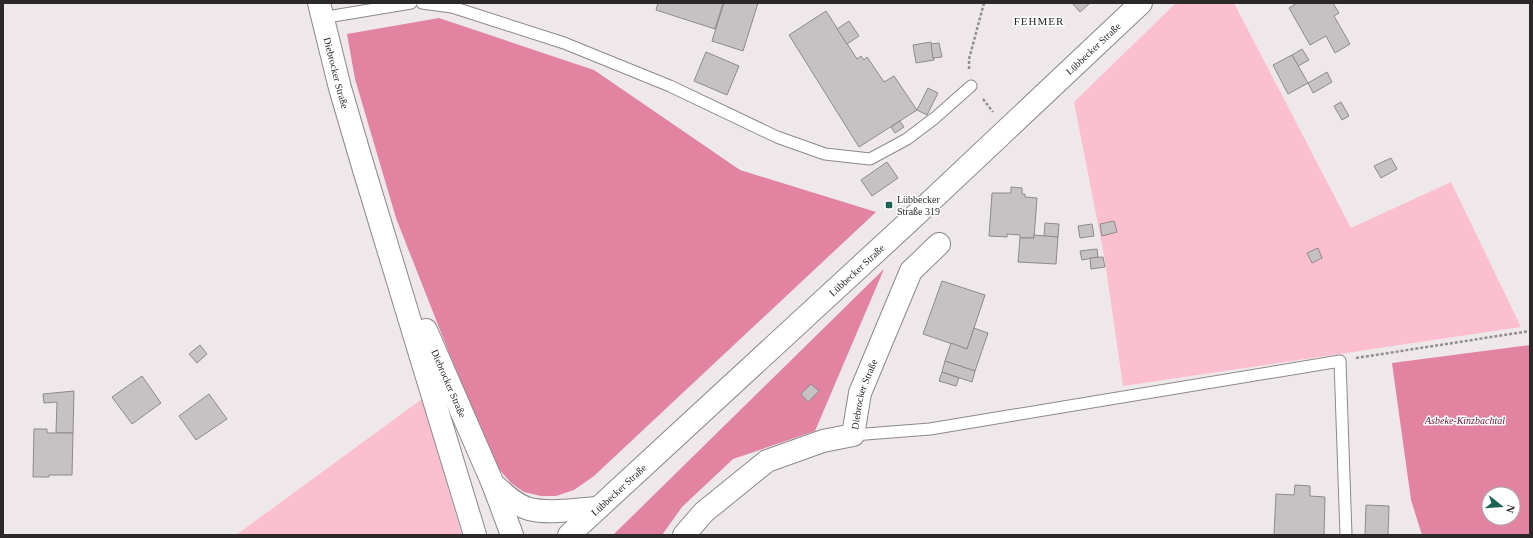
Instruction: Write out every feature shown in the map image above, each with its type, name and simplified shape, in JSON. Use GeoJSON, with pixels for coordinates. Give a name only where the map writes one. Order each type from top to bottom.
{"type":"FeatureCollection","features":[{"type":"Feature","properties":{"kind":"main road","name":"Lübbecker Straße"},"geometry":{"type":"LineString","coordinates":[[570,535],[923,209],[1141,3]]}},
{"type":"Feature","properties":{"kind":"main road","name":"Diebrocker Straße"},"geometry":{"type":"LineString","coordinates":[[320,10],[340,88],[475,535]]}},
{"type":"Feature","properties":{"kind":"main road","name":"Diebrocker Straße"},"geometry":{"type":"LineString","coordinates":[[384,233],[493,484],[512,535]]}},
{"type":"Feature","properties":{"kind":"main road","name":"Diebrocker Straße"},"geometry":{"type":"LineString","coordinates":[[684,535],[704,512],[767,461],[823,441],[853,435],[860,393],[911,271],[939,244]]}},
{"type":"Feature","properties":{"kind":"main road"},"geometry":{"type":"LineString","coordinates":[[493,484],[509,498],[528,509],[547,511],[598,508]]}},
{"type":"Feature","properties":{"kind":"lane"},"geometry":{"type":"LineString","coordinates":[[320,10],[411,3]]}},
{"type":"Feature","properties":{"kind":"lane"},"geometry":{"type":"LineString","coordinates":[[422,3],[452,6],[564,43],[670,86],[777,137],[825,154],[870,159],[907,139],[936,117],[970,86]]}},
{"type":"Feature","properties":{"kind":"lane"},"geometry":{"type":"LineString","coordinates":[[853,435],[930,429],[1340,361],[1346,535]]}},
{"type":"Feature","properties":{"kind":"path"},"geometry":{"type":"LineString","coordinates":[[970,86],[969,59],[984,3]]}},
{"type":"Feature","properties":{"kind":"path"},"geometry":{"type":"LineString","coordinates":[[1340,361],[1530,331]]}},
{"type":"Feature","properties":{"kind":"shaded area"},"geometry":{"type":"Polygon","coordinates":[[[1176,3],[1234,3],[1351,228],[1451,182],[1521,327],[1123,386],[1104,255],[1074,102],[1176,3]]]}},
{"type":"Feature","properties":{"kind":"shaded area"},"geometry":{"type":"Polygon","coordinates":[[[422,399],[462,535],[236,535],[422,399]]]}},
{"type":"Feature","properties":{"kind":"green space"},"geometry":{"type":"Polygon","coordinates":[[[439,18],[594,70],[740,170],[876,212],[594,476],[574,490],[556,496],[541,496],[524,492],[511,483],[497,467],[479,429],[396,218],[355,79],[347,34],[439,18]]]}},
{"type":"Feature","properties":{"kind":"green space"},"geometry":{"type":"Polygon","coordinates":[[[884,269],[815,431],[733,459],[682,507],[662,535],[613,535],[884,269]]]}},
{"type":"Feature","properties":{"kind":"green space","name":"Asbeke-Kinzbachtal"},"geometry":{"type":"Polygon","coordinates":[[[1530,345],[1530,535],[1422,535],[1411,500],[1392,363],[1530,345]]]}},
{"type":"Feature","properties":{"kind":"building"},"geometry":{"type":"Polygon","coordinates":[[[658,3],[723,3],[715,29],[656,10],[658,3]]]}},
{"type":"Feature","properties":{"kind":"building"},"geometry":{"type":"Polygon","coordinates":[[[724,3],[758,3],[743,51],[712,41],[724,3]]]}},
{"type":"Feature","properties":{"kind":"building"},"geometry":{"type":"Polygon","coordinates":[[[1072,3],[1090,3],[1080,12],[1072,3]]]}},
{"type":"Feature","properties":{"kind":"building"},"geometry":{"type":"Polygon","coordinates":[[[1297,3],[1333,3],[1339,13],[1334,16],[1350,44],[1335,53],[1326,36],[1310,45],[1289,8],[1297,3]]]}},
{"type":"Feature","properties":{"kind":"building"},"geometry":{"type":"Polygon","coordinates":[[[826,11],[857,59],[861,56],[864,60],[867,57],[884,82],[894,76],[917,110],[859,147],[789,35],[826,11]]]}},
{"type":"Feature","properties":{"kind":"building"},"geometry":{"type":"Polygon","coordinates":[[[849,21],[859,36],[847,44],[837,29],[849,21]]]}},
{"type":"Feature","properties":{"kind":"building"},"geometry":{"type":"Polygon","coordinates":[[[931,42],[934,60],[916,63],[913,45],[931,42]]]}},
{"type":"Feature","properties":{"kind":"building"},"geometry":{"type":"Polygon","coordinates":[[[939,43],[942,57],[933,58],[931,44],[939,43]]]}},
{"type":"Feature","properties":{"kind":"building"},"geometry":{"type":"Polygon","coordinates":[[[1302,49],[1309,60],[1298,66],[1292,55],[1302,49]]]}},
{"type":"Feature","properties":{"kind":"building"},"geometry":{"type":"Polygon","coordinates":[[[706,52],[739,66],[727,95],[694,81],[706,52]]]}},
{"type":"Feature","properties":{"kind":"building"},"geometry":{"type":"Polygon","coordinates":[[[1292,55],[1308,83],[1288,94],[1273,65],[1292,55]]]}},
{"type":"Feature","properties":{"kind":"building"},"geometry":{"type":"Polygon","coordinates":[[[1327,72],[1332,82],[1313,93],[1308,83],[1327,72]]]}},
{"type":"Feature","properties":{"kind":"building"},"geometry":{"type":"Polygon","coordinates":[[[928,88],[938,93],[927,115],[917,110],[928,88]]]}},
{"type":"Feature","properties":{"kind":"building"},"geometry":{"type":"Polygon","coordinates":[[[1341,102],[1349,116],[1342,120],[1334,106],[1341,102]]]}},
{"type":"Feature","properties":{"kind":"building"},"geometry":{"type":"Polygon","coordinates":[[[900,121],[904,127],[895,133],[891,127],[900,121]]]}},
{"type":"Feature","properties":{"kind":"building"},"geometry":{"type":"Polygon","coordinates":[[[1391,158],[1397,169],[1381,178],[1374,166],[1391,158]]]}},
{"type":"Feature","properties":{"kind":"building"},"geometry":{"type":"Polygon","coordinates":[[[887,162],[898,178],[872,196],[861,180],[887,162]]]}},
{"type":"Feature","properties":{"kind":"building"},"geometry":{"type":"Polygon","coordinates":[[[1011,187],[1022,188],[1022,194],[1025,194],[1025,197],[1037,198],[1034,238],[1020,238],[1020,235],[1007,234],[1007,237],[989,236],[992,193],[1011,193],[1011,187]]]}},
{"type":"Feature","properties":{"kind":"building"},"geometry":{"type":"Polygon","coordinates":[[[1114,221],[1117,232],[1102,236],[1100,224],[1114,221]]]}},
{"type":"Feature","properties":{"kind":"building"},"geometry":{"type":"Polygon","coordinates":[[[1045,223],[1059,224],[1058,237],[1044,236],[1045,223]]]}},
{"type":"Feature","properties":{"kind":"building"},"geometry":{"type":"Polygon","coordinates":[[[1092,224],[1094,236],[1080,238],[1078,226],[1092,224]]]}},
{"type":"Feature","properties":{"kind":"building"},"geometry":{"type":"Polygon","coordinates":[[[1034,235],[1058,237],[1056,264],[1018,262],[1020,238],[1034,238],[1034,235]]]}},
{"type":"Feature","properties":{"kind":"building"},"geometry":{"type":"Polygon","coordinates":[[[1318,248],[1322,258],[1312,263],[1307,253],[1318,248]]]}},
{"type":"Feature","properties":{"kind":"building"},"geometry":{"type":"Polygon","coordinates":[[[1097,249],[1098,257],[1082,260],[1080,251],[1097,249]]]}},
{"type":"Feature","properties":{"kind":"building"},"geometry":{"type":"Polygon","coordinates":[[[1103,257],[1105,267],[1091,269],[1090,258],[1103,257]]]}},
{"type":"Feature","properties":{"kind":"building"},"geometry":{"type":"Polygon","coordinates":[[[942,281],[985,295],[967,349],[923,334],[942,281]]]}},
{"type":"Feature","properties":{"kind":"building"},"geometry":{"type":"Polygon","coordinates":[[[974,328],[988,333],[975,371],[945,361],[951,343],[967,349],[974,328]]]}},
{"type":"Feature","properties":{"kind":"building"},"geometry":{"type":"Polygon","coordinates":[[[200,345],[207,354],[197,363],[189,354],[200,345]]]}},
{"type":"Feature","properties":{"kind":"building"},"geometry":{"type":"Polygon","coordinates":[[[945,361],[975,371],[972,382],[942,372],[945,361]]]}},
{"type":"Feature","properties":{"kind":"building"},"geometry":{"type":"Polygon","coordinates":[[[942,372],[959,378],[956,386],[939,381],[942,372]]]}},
{"type":"Feature","properties":{"kind":"building"},"geometry":{"type":"Polygon","coordinates":[[[142,376],[161,403],[132,424],[112,397],[142,376]]]}},
{"type":"Feature","properties":{"kind":"building"},"geometry":{"type":"Polygon","coordinates":[[[811,384],[819,391],[808,402],[801,394],[811,384]]]}},
{"type":"Feature","properties":{"kind":"building"},"geometry":{"type":"Polygon","coordinates":[[[74,391],[73,433],[56,433],[57,402],[44,403],[43,394],[74,391]]]}},
{"type":"Feature","properties":{"kind":"building"},"geometry":{"type":"Polygon","coordinates":[[[209,394],[227,419],[196,440],[179,416],[209,394]]]}},
{"type":"Feature","properties":{"kind":"building"},"geometry":{"type":"Polygon","coordinates":[[[34,429],[47,429],[47,433],[73,433],[72,475],[33,477],[34,429]]]}},
{"type":"Feature","properties":{"kind":"building"},"geometry":{"type":"Polygon","coordinates":[[[1295,485],[1310,486],[1310,496],[1325,497],[1324,535],[1274,535],[1276,494],[1294,495],[1295,485]]]}},
{"type":"Feature","properties":{"kind":"building"},"geometry":{"type":"Polygon","coordinates":[[[1366,505],[1389,506],[1388,535],[1365,535],[1366,505]]]}},
{"type":"Feature","properties":{"kind":"place","name":"Lübbecker Straße 319"},"geometry":{"type":"Point","coordinates":[889,205]}},
{"type":"Feature","properties":{"kind":"district","name":"FEHMER"},"geometry":{"type":"Point","coordinates":[1039,21]}}]}
